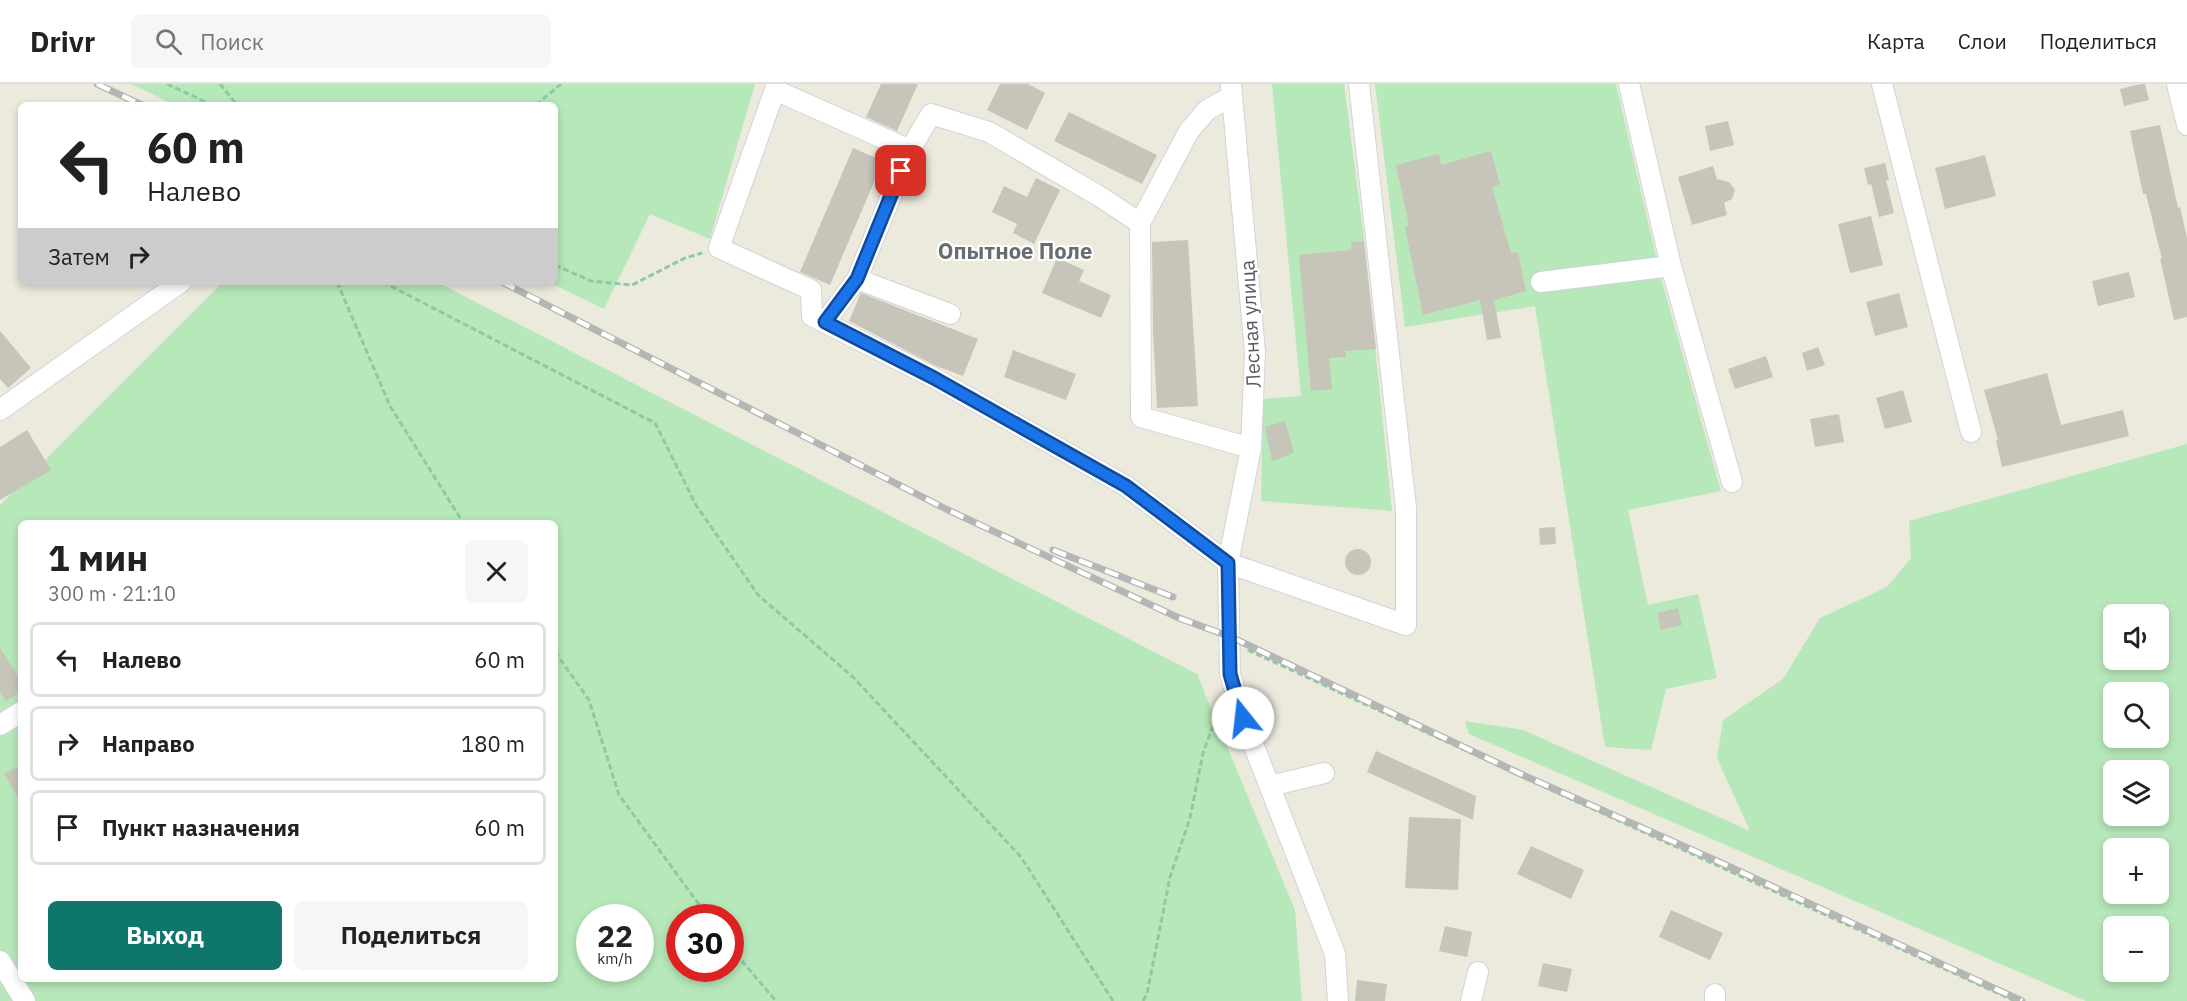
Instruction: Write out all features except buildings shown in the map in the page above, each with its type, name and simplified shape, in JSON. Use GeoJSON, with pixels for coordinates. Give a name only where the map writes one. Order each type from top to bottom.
{"type":"FeatureCollection","features":[{"type":"Feature","properties":{"kind":"street"},"geometry":{"type":"LineString","coordinates":[[910,150],[776,87],[718,248],[811,290],[812,316],[934,378],[1126,486],[1228,563],[1406,625],[1406,508],[1359,84]]}},
{"type":"Feature","properties":{"kind":"street"},"geometry":{"type":"LineString","coordinates":[[1629,84],[1671,266],[1732,482]]}},
{"type":"Feature","properties":{"kind":"street"},"geometry":{"type":"LineString","coordinates":[[1882,84],[1971,432]]}},
{"type":"Feature","properties":{"kind":"street"},"geometry":{"type":"LineString","coordinates":[[2176,84],[2187,125]]}},
{"type":"Feature","properties":{"kind":"street"},"geometry":{"type":"LineString","coordinates":[[1232,90],[1207,110],[1189,132],[1140,223],[1141,417],[1251,448]]}},
{"type":"Feature","properties":{"kind":"street","name":"Лесная улица"},"geometry":{"type":"LineString","coordinates":[[1232,90],[1255,352],[1251,448],[1228,563],[1230,674],[1243,718],[1335,954],[1338,1001]]}},
{"type":"Feature","properties":{"kind":"street"},"geometry":{"type":"LineString","coordinates":[[825,322],[857,279],[910,150],[931,114],[989,132],[1099,196],[1140,223]]}},
{"type":"Feature","properties":{"kind":"street"},"geometry":{"type":"LineString","coordinates":[[1541,282],[1671,266]]}},
{"type":"Feature","properties":{"kind":"street"},"geometry":{"type":"LineString","coordinates":[[857,279],[950,314]]}},
{"type":"Feature","properties":{"kind":"street"},"geometry":{"type":"LineString","coordinates":[[0,410],[177,285]]}},
{"type":"Feature","properties":{"kind":"street"},"geometry":{"type":"LineString","coordinates":[[0,725],[18,714]]}},
{"type":"Feature","properties":{"kind":"street"},"geometry":{"type":"LineString","coordinates":[[1270,786],[1324,773]]}},
{"type":"Feature","properties":{"kind":"street"},"geometry":{"type":"LineString","coordinates":[[0,961],[24,1001]]}},
{"type":"Feature","properties":{"kind":"street"},"geometry":{"type":"LineString","coordinates":[[1471,1001],[1478,972]]}},
{"type":"Feature","properties":{"kind":"path"},"geometry":{"type":"LineString","coordinates":[[167,84],[206,102]]}},
{"type":"Feature","properties":{"kind":"path"},"geometry":{"type":"LineString","coordinates":[[220,84],[235,102]]}},
{"type":"Feature","properties":{"kind":"path"},"geometry":{"type":"LineString","coordinates":[[540,102],[561,84]]}},
{"type":"Feature","properties":{"kind":"path"},"geometry":{"type":"LineString","coordinates":[[558,266],[591,281],[632,285],[685,258],[718,248]]}},
{"type":"Feature","properties":{"kind":"path"},"geometry":{"type":"LineString","coordinates":[[338,285],[390,406],[461,520]]}},
{"type":"Feature","properties":{"kind":"path"},"geometry":{"type":"LineString","coordinates":[[389,285],[655,423],[696,505],[758,595],[853,677],[1021,857],[1113,1001]]}},
{"type":"Feature","properties":{"kind":"path"},"geometry":{"type":"LineString","coordinates":[[1231,642],[1548,789],[2016,1001]]}},
{"type":"Feature","properties":{"kind":"path"},"geometry":{"type":"LineString","coordinates":[[558,656],[589,700],[619,795],[699,904]]}},
{"type":"Feature","properties":{"kind":"path"},"geometry":{"type":"LineString","coordinates":[[1143,1001],[1147,993],[1170,877],[1190,818],[1203,753],[1221,705]]}},
{"type":"Feature","properties":{"kind":"path"},"geometry":{"type":"LineString","coordinates":[[744,964],[776,1001]]}},
{"type":"Feature","properties":{"kind":"green space"},"geometry":{"type":"Polygon","coordinates":[[[131,84],[755,84],[710,239],[650,214],[604,309],[554,285],[558,285],[558,102],[169,102],[131,84]]]}},
{"type":"Feature","properties":{"kind":"green space"},"geometry":{"type":"Polygon","coordinates":[[[1272,84],[1344,84],[1363,231],[1392,511],[1261,501],[1263,399],[1301,396],[1272,84]]]}},
{"type":"Feature","properties":{"kind":"green space"},"geometry":{"type":"Polygon","coordinates":[[[1375,84],[1616,84],[1661,278],[1721,491],[1628,510],[1648,605],[1698,594],[1717,678],[1666,689],[1651,750],[1605,747],[1535,306],[1405,327],[1375,84]]]}},
{"type":"Feature","properties":{"kind":"green space"},"geometry":{"type":"Polygon","coordinates":[[[220,285],[443,285],[1197,674],[1295,910],[1302,1001],[0,1001],[0,505],[220,285]]]}},
{"type":"Feature","properties":{"kind":"green space"},"geometry":{"type":"Polygon","coordinates":[[[2187,444],[2187,1001],[2086,1001],[1469,734],[1465,721],[1523,730],[1750,831],[1717,758],[1723,720],[1783,679],[1820,618],[1887,587],[1911,558],[1909,521],[2187,444]]]}},
{"type":"Feature","properties":{"kind":"railway"},"geometry":{"type":"LineString","coordinates":[[97,84],[136,102]]}},
{"type":"Feature","properties":{"kind":"railway"},"geometry":{"type":"LineString","coordinates":[[508,285],[946,509],[1179,618],[1231,637],[1525,776],[2022,1001]]}},
{"type":"Feature","properties":{"kind":"railway"},"geometry":{"type":"LineString","coordinates":[[1053,550],[1173,597]]}},
{"type":"Feature","properties":{"kind":"district","name":"Опытное Поле"},"geometry":{"type":"Point","coordinates":[1015,250]}},
{"type":"Feature","properties":{"kind":"route"},"geometry":{"type":"LineString","coordinates":[[901,171],[857,279],[825,322],[934,378],[1126,486],[1228,563],[1230,674],[1243,718]]}}]}
